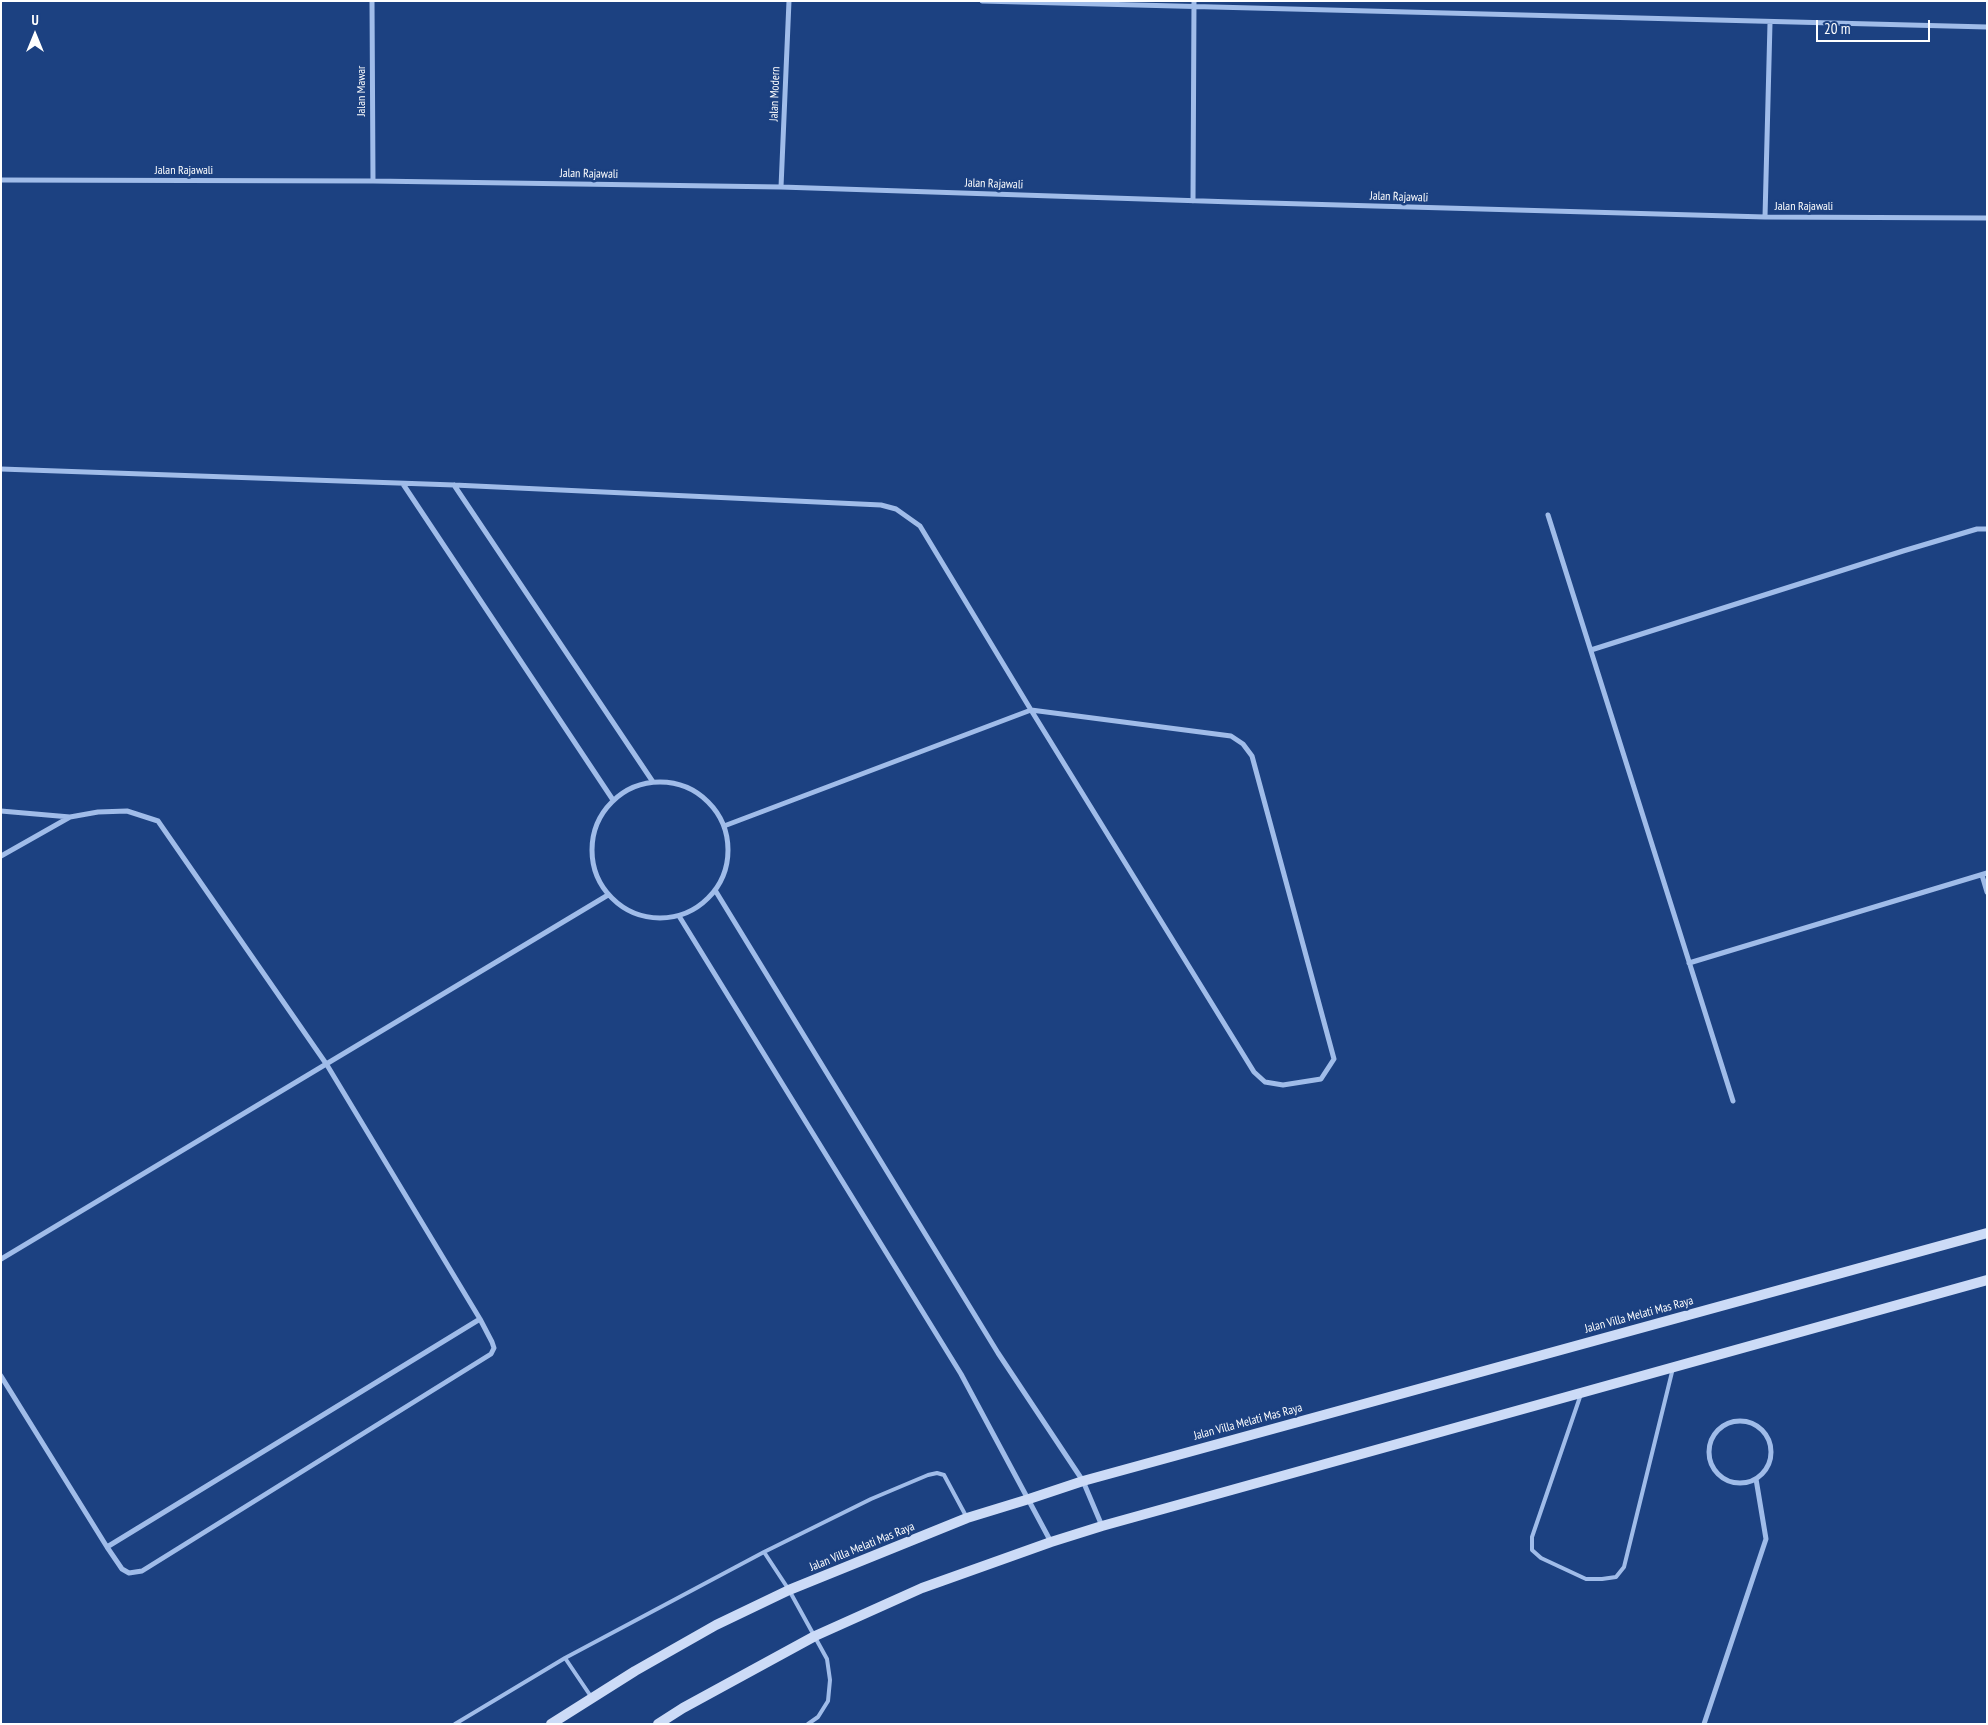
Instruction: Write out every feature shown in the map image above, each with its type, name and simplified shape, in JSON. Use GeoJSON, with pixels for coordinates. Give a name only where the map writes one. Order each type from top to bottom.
{"type":"FeatureCollection","features":[{"type":"Feature","properties":{"kind":"street","name":"Jalan Mawar"},"geometry":{"type":"LineString","coordinates":[[372,1],[373,181]]}},
{"type":"Feature","properties":{"kind":"street","name":"Jalan Modern"},"geometry":{"type":"LineString","coordinates":[[781,187],[789,1]]}},
{"type":"Feature","properties":{"kind":"street"},"geometry":{"type":"LineString","coordinates":[[982,1],[1194,4],[1770,23],[1987,27]]}},
{"type":"Feature","properties":{"kind":"street"},"geometry":{"type":"LineString","coordinates":[[1193,201],[1194,4]]}},
{"type":"Feature","properties":{"kind":"street"},"geometry":{"type":"LineString","coordinates":[[1764,217],[1770,23]]}},
{"type":"Feature","properties":{"kind":"street","name":"Jalan Rajawali"},"geometry":{"type":"LineString","coordinates":[[1,180],[373,181],[781,187],[1764,217],[1987,218]]}},
{"type":"Feature","properties":{"kind":"street"},"geometry":{"type":"LineString","coordinates":[[1,469],[454,485],[881,505],[896,509],[920,526],[1031,710],[1254,1072],[1265,1082],[1283,1086],[1321,1079],[1334,1059],[1252,756],[1243,744],[1231,736],[1031,710],[724,826]]}},
{"type":"Feature","properties":{"kind":"street"},"geometry":{"type":"LineString","coordinates":[[403,484],[612,800]]}},
{"type":"Feature","properties":{"kind":"street"},"geometry":{"type":"LineString","coordinates":[[454,485],[653,782]]}},
{"type":"Feature","properties":{"kind":"street"},"geometry":{"type":"LineString","coordinates":[[1548,515],[1733,1101]]}},
{"type":"Feature","properties":{"kind":"street"},"geometry":{"type":"LineString","coordinates":[[1591,650],[1903,551],[1977,529],[1987,529]]}},
{"type":"Feature","properties":{"kind":"street"},"geometry":{"type":"LineString","coordinates":[[653,782],[676,784],[696,792],[713,807],[724,826],[728,848],[727,856],[725,870],[715,890],[699,906],[679,916],[656,918],[634,913],[608,896],[592,863],[592,840],[599,819],[612,800],[632,788],[653,782]]}},
{"type":"Feature","properties":{"kind":"street"},"geometry":{"type":"LineString","coordinates":[[1,812],[70,817],[98,812],[127,810],[158,821],[327,1065],[480,1319],[494,1348],[491,1354],[142,1571],[129,1573],[122,1569],[107,1547],[1,1376]]}},
{"type":"Feature","properties":{"kind":"street"},"geometry":{"type":"LineString","coordinates":[[1,856],[70,817]]}},
{"type":"Feature","properties":{"kind":"street"},"geometry":{"type":"LineString","coordinates":[[1689,963],[1984,874],[1987,892]]}},
{"type":"Feature","properties":{"kind":"street"},"geometry":{"type":"LineString","coordinates":[[715,890],[998,1353],[1083,1480],[1102,1526]]}},
{"type":"Feature","properties":{"kind":"street"},"geometry":{"type":"LineString","coordinates":[[1,1259],[608,896]]}},
{"type":"Feature","properties":{"kind":"street"},"geometry":{"type":"LineString","coordinates":[[679,916],[961,1374],[1051,1542]]}},
{"type":"Feature","properties":{"kind":"street","name":"Jalan Villa Melati Mas Raya"},"geometry":{"type":"LineString","coordinates":[[551,1724],[716,1625],[790,1590],[967,1518],[1083,1480],[1987,1233]]}},
{"type":"Feature","properties":{"kind":"street"},"geometry":{"type":"LineString","coordinates":[[658,1724],[683,1708],[815,1636],[922,1588],[1051,1542],[1102,1526],[1987,1280]]}},
{"type":"Feature","properties":{"kind":"street"},"geometry":{"type":"LineString","coordinates":[[107,1547],[480,1319]]}},
{"type":"Feature","properties":{"kind":"street"},"geometry":{"type":"LineString","coordinates":[[1736,1421],[1748,1422],[1759,1427],[1767,1436],[1772,1448],[1771,1460],[1756,1479],[1745,1483],[1732,1482],[1722,1477],[1714,1468],[1710,1457],[1710,1445],[1716,1433],[1724,1425],[1736,1421]]}},
{"type":"Feature","properties":{"kind":"street"},"geometry":{"type":"LineString","coordinates":[[1704,1724],[1766,1539],[1756,1479]]}},
{"type":"Feature","properties":{"kind":"lane"},"geometry":{"type":"LineString","coordinates":[[1581,1392],[1532,1536],[1532,1550],[1541,1558],[1586,1579],[1616,1577],[1624,1567],[1674,1366]]}},
{"type":"Feature","properties":{"kind":"lane"},"geometry":{"type":"LineString","coordinates":[[455,1724],[565,1658],[764,1552],[871,1499],[928,1475],[937,1473],[944,1476],[967,1518]]}},
{"type":"Feature","properties":{"kind":"lane"},"geometry":{"type":"LineString","coordinates":[[764,1552],[790,1590],[827,1659],[830,1680],[828,1701],[818,1717],[808,1724]]}},
{"type":"Feature","properties":{"kind":"lane"},"geometry":{"type":"LineString","coordinates":[[565,1658],[592,1698]]}}]}
